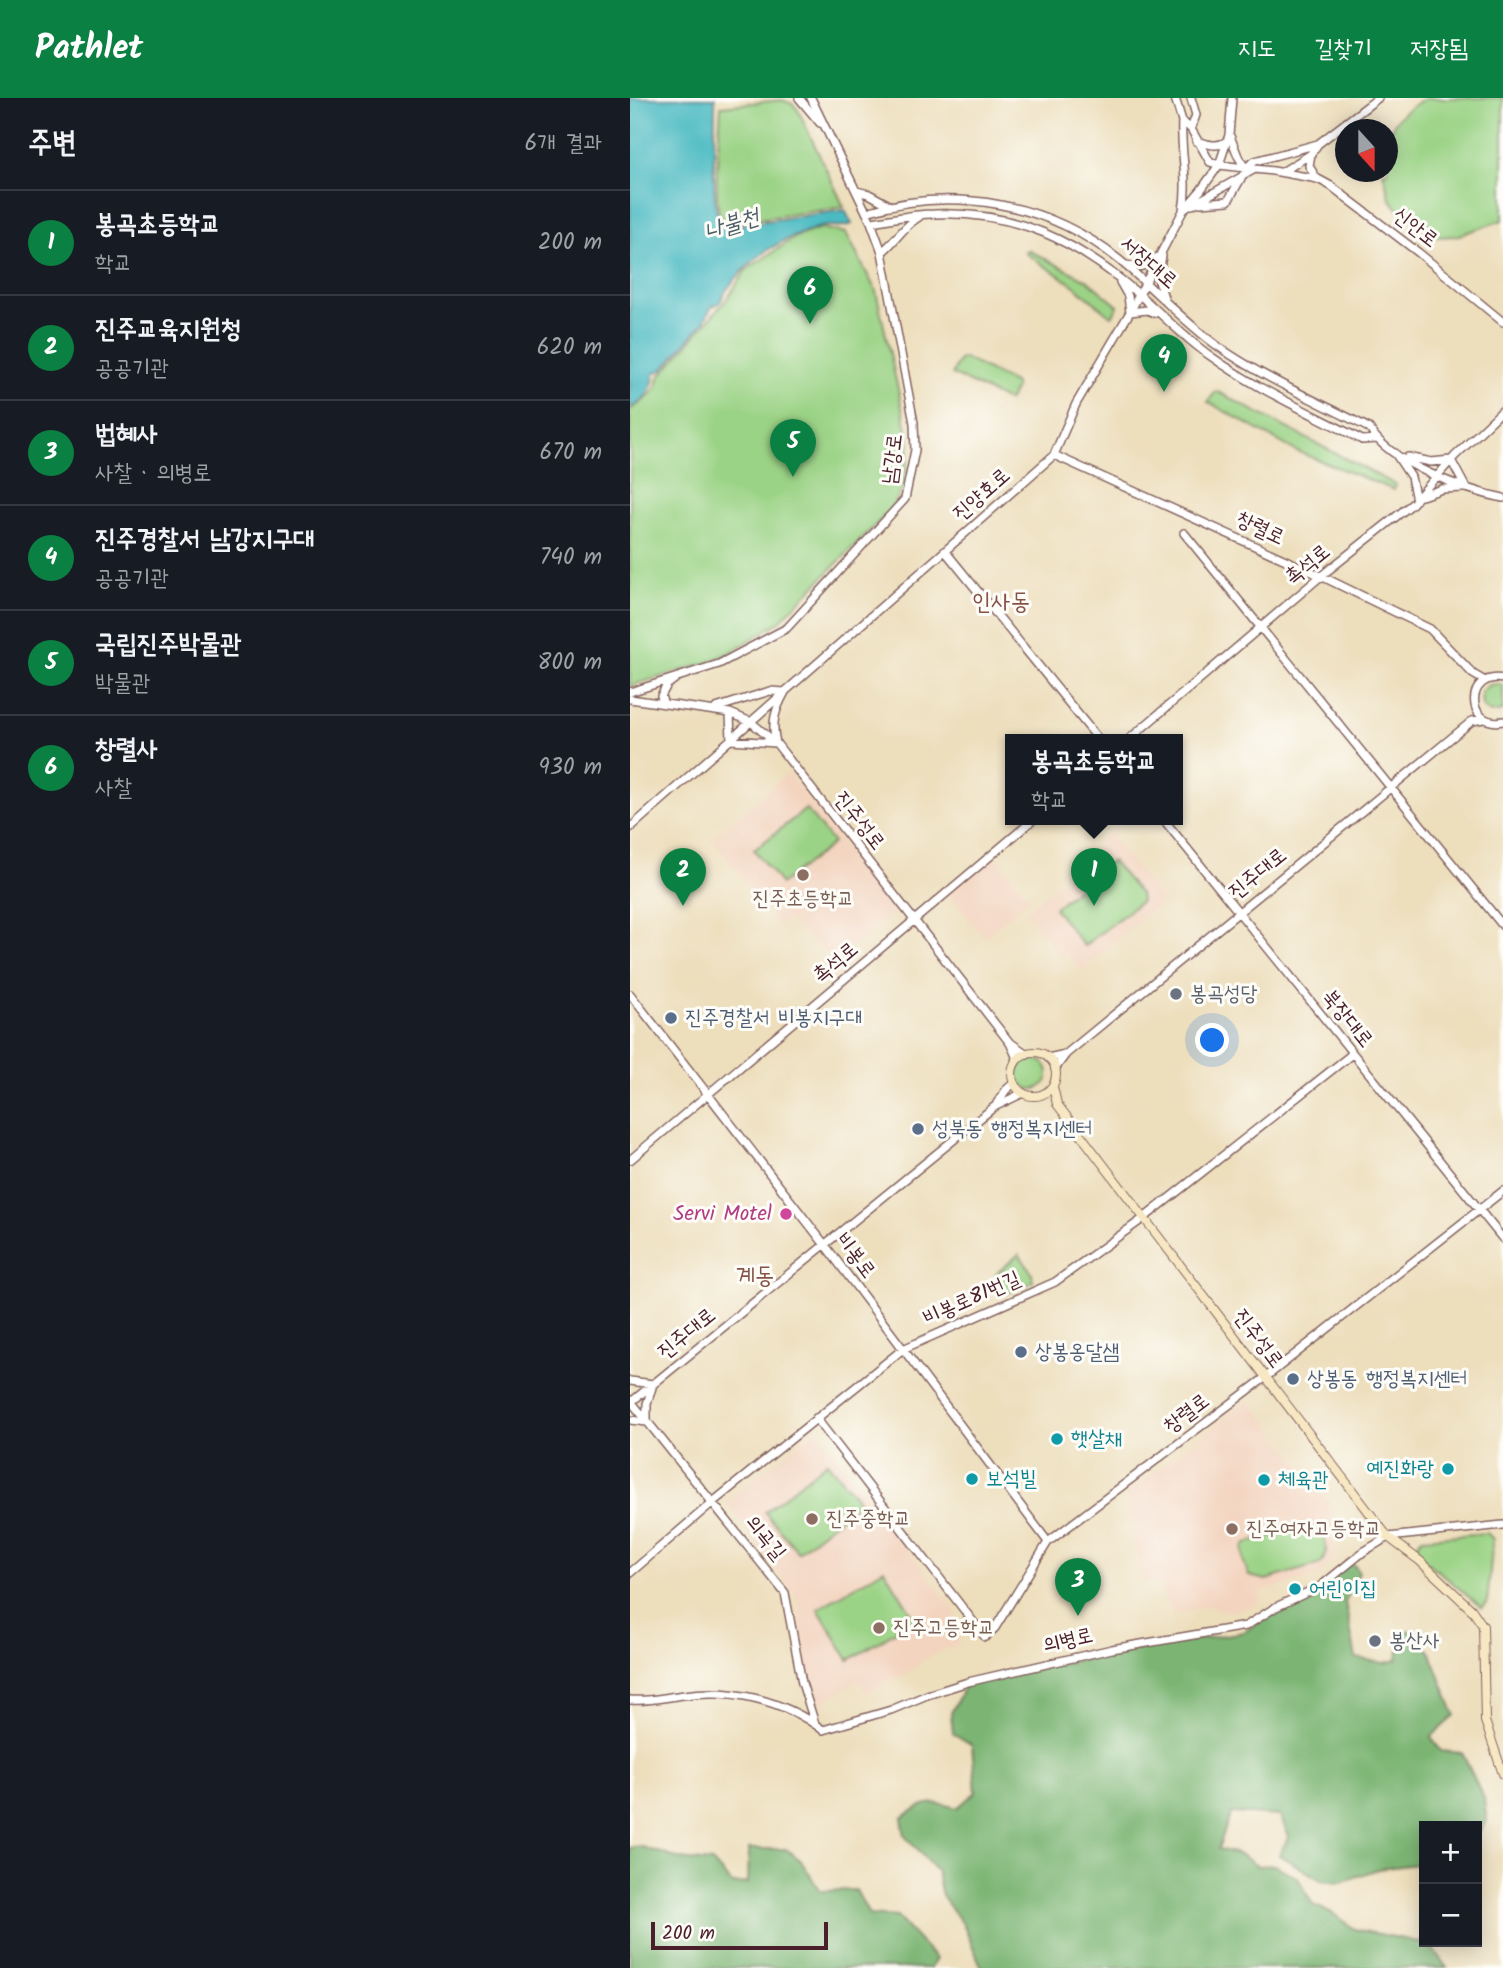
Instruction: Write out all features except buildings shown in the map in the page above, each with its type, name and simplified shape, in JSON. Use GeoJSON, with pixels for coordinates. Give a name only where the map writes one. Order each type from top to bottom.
{"type":"FeatureCollection","features":[{"type":"Feature","properties":{"kind":"main road"},"geometry":{"type":"LineString","coordinates":[[1053,1087],[1042,1095],[1023,1093],[1014,1083],[1015,1063],[1027,1054],[1038,1053],[1048,1058],[1055,1069],[1053,1087],[1057,1104]]}},
{"type":"Feature","properties":{"kind":"main road"},"geometry":{"type":"LineString","coordinates":[[1042,1095],[1057,1104]]}},
{"type":"Feature","properties":{"kind":"main road","name":"진주성로"},"geometry":{"type":"LineString","coordinates":[[1057,1104],[1388,1537],[1420,1561],[1472,1610],[1483,1626],[1485,1721],[1503,1774]]}},
{"type":"Feature","properties":{"kind":"street"},"geometry":{"type":"LineString","coordinates":[[799,98],[814,119],[823,125]]}},
{"type":"Feature","properties":{"kind":"street","name":"남강로"},"geometry":{"type":"LineString","coordinates":[[630,692],[719,664],[787,628],[905,499],[915,450],[914,422],[882,253],[871,222],[811,98]]}},
{"type":"Feature","properties":{"kind":"street"},"geometry":{"type":"LineString","coordinates":[[1175,98],[1182,121],[1185,172],[1183,211]]}},
{"type":"Feature","properties":{"kind":"street"},"geometry":{"type":"LineString","coordinates":[[1191,98],[1196,115],[1191,129]]}},
{"type":"Feature","properties":{"kind":"street","name":"진양호로"},"geometry":{"type":"LineString","coordinates":[[630,828],[1054,455],[1076,404],[1130,312],[1183,211],[1219,165],[1229,137],[1232,98]]}},
{"type":"Feature","properties":{"kind":"street"},"geometry":{"type":"LineString","coordinates":[[1282,173],[1311,154],[1318,144],[1378,98]]}},
{"type":"Feature","properties":{"kind":"street"},"geometry":{"type":"LineString","coordinates":[[1182,121],[1191,129],[1210,162],[1244,171]]}},
{"type":"Feature","properties":{"kind":"street"},"geometry":{"type":"LineString","coordinates":[[1195,203],[1228,201],[1244,171],[1229,137],[1222,145],[1213,146],[1196,141]]}},
{"type":"Feature","properties":{"kind":"street"},"geometry":{"type":"LineString","coordinates":[[1183,211],[1244,171],[1255,160],[1318,144]]}},
{"type":"Feature","properties":{"kind":"street"},"geometry":{"type":"LineString","coordinates":[[1311,154],[1309,166],[1318,179]]}},
{"type":"Feature","properties":{"kind":"street","name":"신안로"},"geometry":{"type":"LineString","coordinates":[[1244,171],[1256,169],[1318,179],[1372,216],[1503,323]]}},
{"type":"Feature","properties":{"kind":"street"},"geometry":{"type":"LineString","coordinates":[[856,191],[870,194],[888,205]]}},
{"type":"Feature","properties":{"kind":"street","name":"서장대로"},"geometry":{"type":"LineString","coordinates":[[866,212],[888,205],[958,199],[1007,205],[1070,229],[1094,242],[1124,264],[1217,345],[1245,364],[1369,428],[1376,439],[1394,452],[1437,475],[1466,488],[1503,498]]}},
{"type":"Feature","properties":{"kind":"street","name":"서장대로"},"geometry":{"type":"LineString","coordinates":[[871,222],[923,215],[976,214],[1036,228],[1071,244],[1115,275],[1191,341],[1239,375],[1362,440],[1376,439]]}},
{"type":"Feature","properties":{"kind":"street"},"geometry":{"type":"LineString","coordinates":[[882,253],[900,231],[923,215]]}},
{"type":"Feature","properties":{"kind":"street"},"geometry":{"type":"LineString","coordinates":[[1124,264],[1143,267],[1163,250]]}},
{"type":"Feature","properties":{"kind":"street"},"geometry":{"type":"LineString","coordinates":[[1163,250],[1158,278],[1164,300]]}},
{"type":"Feature","properties":{"kind":"street"},"geometry":{"type":"LineString","coordinates":[[1115,275],[1128,296],[1130,312],[1147,310],[1161,315]]}},
{"type":"Feature","properties":{"kind":"street","name":"촉석로"},"geometry":{"type":"LineString","coordinates":[[1135,734],[1321,576],[1417,499],[1451,460],[1503,410]]}},
{"type":"Feature","properties":{"kind":"street"},"geometry":{"type":"LineString","coordinates":[[1394,452],[1419,460],[1451,460],[1466,488],[1442,489],[1417,499],[1411,477],[1394,452]]}},
{"type":"Feature","properties":{"kind":"street","name":"창렬로"},"geometry":{"type":"LineString","coordinates":[[1054,455],[1321,576],[1430,629],[1482,684]]}},
{"type":"Feature","properties":{"kind":"street"},"geometry":{"type":"LineString","coordinates":[[1184,533],[1503,926]]}},
{"type":"Feature","properties":{"kind":"street"},"geometry":{"type":"LineString","coordinates":[[945,551],[1093,734]]}},
{"type":"Feature","properties":{"kind":"street"},"geometry":{"type":"LineString","coordinates":[[664,704],[661,696],[667,685],[678,677]]}},
{"type":"Feature","properties":{"kind":"street"},"geometry":{"type":"LineString","coordinates":[[1503,679],[1482,684],[1474,698],[1476,710],[1472,721],[1503,721]]}},
{"type":"Feature","properties":{"kind":"street"},"geometry":{"type":"LineString","coordinates":[[712,709],[770,691],[785,692],[774,719],[776,743],[731,740],[730,713]]}},
{"type":"Feature","properties":{"kind":"street","name":"진주성로"},"geometry":{"type":"LineString","coordinates":[[630,699],[730,713],[751,722],[776,743],[1010,1043]]}},
{"type":"Feature","properties":{"kind":"street"},"geometry":{"type":"LineString","coordinates":[[1476,710],[1484,719]]}},
{"type":"Feature","properties":{"kind":"street","name":"진주대로"},"geometry":{"type":"LineString","coordinates":[[1055,1069],[1066,1054],[1472,721]]}},
{"type":"Feature","properties":{"kind":"street","name":"촉석로"},"geometry":{"type":"LineString","coordinates":[[630,1160],[1026,825]]}},
{"type":"Feature","properties":{"kind":"street","name":"북장대로"},"geometry":{"type":"LineString","coordinates":[[1168,825],[1503,1239]]}},
{"type":"Feature","properties":{"kind":"street","name":"비봉로"},"geometry":{"type":"LineString","coordinates":[[630,994],[825,1245],[1048,1542]]}},
{"type":"Feature","properties":{"kind":"street"},"geometry":{"type":"LineString","coordinates":[[1010,1043],[1027,1054]]}},
{"type":"Feature","properties":{"kind":"street"},"geometry":{"type":"LineString","coordinates":[[1010,1043],[1016,1056],[1015,1063]]}},
{"type":"Feature","properties":{"kind":"street","name":"진주대로"},"geometry":{"type":"LineString","coordinates":[[1048,1058],[1066,1054]]}},
{"type":"Feature","properties":{"kind":"street","name":"비봉로81번길"},"geometry":{"type":"LineString","coordinates":[[630,1573],[713,1502],[903,1349],[1055,1282],[1144,1218],[1352,1054]]}},
{"type":"Feature","properties":{"kind":"street","name":"진주대로"},"geometry":{"type":"LineString","coordinates":[[994,1107],[1014,1083]]}},
{"type":"Feature","properties":{"kind":"street","name":"진주대로"},"geometry":{"type":"LineString","coordinates":[[631,1401],[994,1107],[1023,1093]]}},
{"type":"Feature","properties":{"kind":"street","name":"창렬로"},"geometry":{"type":"LineString","coordinates":[[816,1418],[985,1637],[995,1628],[1048,1542],[1266,1377],[1503,1191]]}},
{"type":"Feature","properties":{"kind":"street"},"geometry":{"type":"LineString","coordinates":[[630,1381],[653,1384],[647,1404],[647,1422],[630,1420]]}},
{"type":"Feature","properties":{"kind":"street","name":"의곡길"},"geometry":{"type":"LineString","coordinates":[[631,1401],[785,1593],[802,1683],[815,1724]]}},
{"type":"Feature","properties":{"kind":"street","name":"의병로"},"geometry":{"type":"LineString","coordinates":[[630,1700],[726,1693],[757,1697],[823,1730],[891,1710],[968,1682],[1112,1649],[1245,1626],[1276,1607],[1321,1586],[1363,1552],[1388,1537],[1503,1525]]}},
{"type":"Feature","properties":{"kind":"shaded area","name":"진주초등학교"},"geometry":{"type":"Polygon","coordinates":[[[788,773],[895,911],[852,947],[828,954],[788,919],[779,926],[712,839],[788,773]]]}},
{"type":"Feature","properties":{"kind":"shaded area"},"geometry":{"type":"Polygon","coordinates":[[[1108,833],[1163,900],[1082,971],[1066,952],[1059,956],[1026,911],[1093,853],[1108,833]]]}},
{"type":"Feature","properties":{"kind":"shaded area"},"geometry":{"type":"Polygon","coordinates":[[[994,855],[1030,898],[984,938],[950,896],[950,892],[994,855]]]}},
{"type":"Feature","properties":{"kind":"shaded area","name":"진주여자고등학교"},"geometry":{"type":"Polygon","coordinates":[[[1249,1399],[1330,1504],[1335,1555],[1320,1576],[1262,1591],[1258,1604],[1231,1612],[1209,1606],[1173,1615],[1158,1582],[1143,1583],[1125,1495],[1249,1399]]]}},
{"type":"Feature","properties":{"kind":"shaded area"},"geometry":{"type":"Polygon","coordinates":[[[816,1430],[955,1611],[958,1644],[925,1659],[904,1676],[887,1680],[875,1690],[867,1693],[858,1680],[817,1707],[802,1650],[799,1601],[726,1501],[816,1430]]]}},
{"type":"Feature","properties":{"kind":"green space"},"geometry":{"type":"Polygon","coordinates":[[[1426,98],[1503,98],[1503,220],[1456,236],[1436,237],[1400,211],[1390,199],[1386,182],[1398,182],[1398,119],[1426,98]]]}},
{"type":"Feature","properties":{"kind":"green space"},"geometry":{"type":"Polygon","coordinates":[[[782,100],[793,104],[798,110],[844,207],[736,222],[723,221],[717,200],[721,106],[782,100]]]}},
{"type":"Feature","properties":{"kind":"green space"},"geometry":{"type":"Polygon","coordinates":[[[821,228],[846,233],[876,291],[910,443],[904,486],[887,513],[779,622],[729,653],[707,663],[630,686],[630,410],[653,392],[659,377],[727,299],[746,270],[796,237],[821,228]]]}},
{"type":"Feature","properties":{"kind":"green space"},"geometry":{"type":"Polygon","coordinates":[[[1028,250],[1087,280],[1118,306],[1113,315],[1027,254],[1025,251],[1028,250]]]}},
{"type":"Feature","properties":{"kind":"green space"},"geometry":{"type":"Polygon","coordinates":[[[964,358],[1014,383],[1016,388],[1008,401],[952,374],[959,360],[964,358]]]}},
{"type":"Feature","properties":{"kind":"green space"},"geometry":{"type":"Polygon","coordinates":[[[1216,391],[1396,485],[1394,490],[1296,451],[1208,402],[1216,391]]]}},
{"type":"Feature","properties":{"kind":"green space"},"geometry":{"type":"Polygon","coordinates":[[[1489,685],[1503,686],[1503,711],[1490,713],[1482,706],[1481,692],[1489,685]]]}},
{"type":"Feature","properties":{"kind":"green space"},"geometry":{"type":"Polygon","coordinates":[[[806,809],[833,843],[781,884],[754,850],[806,809]]]}},
{"type":"Feature","properties":{"kind":"green space"},"geometry":{"type":"Polygon","coordinates":[[[1112,861],[1140,894],[1141,901],[1084,946],[1054,908],[1112,861]]]}},
{"type":"Feature","properties":{"kind":"green space"},"geometry":{"type":"Polygon","coordinates":[[[1033,1059],[1044,1063],[1048,1074],[1044,1085],[1033,1089],[1022,1085],[1018,1074],[1022,1063],[1033,1059]]]}},
{"type":"Feature","properties":{"kind":"green space"},"geometry":{"type":"Polygon","coordinates":[[[1019,1254],[1032,1273],[1033,1282],[1006,1294],[996,1274],[1019,1254]]]}},
{"type":"Feature","properties":{"kind":"green space"},"geometry":{"type":"Polygon","coordinates":[[[827,1462],[860,1502],[798,1552],[765,1512],[827,1462]]]}},
{"type":"Feature","properties":{"kind":"green space"},"geometry":{"type":"Polygon","coordinates":[[[1309,1525],[1320,1531],[1325,1541],[1325,1553],[1320,1564],[1266,1580],[1249,1576],[1243,1560],[1243,1547],[1246,1543],[1309,1525]]]}},
{"type":"Feature","properties":{"kind":"green space"},"geometry":{"type":"Polygon","coordinates":[[[1487,1533],[1493,1539],[1487,1603],[1482,1608],[1416,1552],[1417,1544],[1422,1538],[1487,1533]]]}},
{"type":"Feature","properties":{"kind":"green space"},"geometry":{"type":"Polygon","coordinates":[[[1347,1561],[1356,1567],[1359,1573],[1345,1602],[1356,1658],[1384,1663],[1397,1660],[1403,1632],[1413,1630],[1430,1652],[1455,1715],[1431,1737],[1441,1751],[1462,1753],[1484,1798],[1487,1821],[1482,1828],[1482,1821],[1419,1821],[1419,1864],[1378,1869],[1341,1882],[1321,1880],[1279,1855],[1289,1836],[1280,1816],[1231,1813],[1218,1849],[1241,1855],[1257,1866],[1275,1865],[1298,1878],[1313,1905],[1332,1913],[1354,1929],[1419,1942],[1419,1947],[1431,1947],[1447,1968],[982,1968],[963,1924],[942,1896],[937,1872],[905,1836],[902,1818],[928,1804],[957,1808],[976,1792],[972,1745],[953,1733],[951,1713],[964,1687],[976,1681],[1109,1654],[1244,1632],[1269,1615],[1313,1597],[1332,1580],[1347,1561]]]}},
{"type":"Feature","properties":{"kind":"green space"},"geometry":{"type":"Polygon","coordinates":[[[884,1569],[915,1619],[849,1660],[818,1609],[884,1569]]]}},
{"type":"Feature","properties":{"kind":"green space"},"geometry":{"type":"Polygon","coordinates":[[[639,1846],[679,1859],[712,1862],[732,1884],[748,1883],[749,1849],[786,1849],[801,1861],[820,1891],[856,1890],[869,1915],[897,1917],[936,1959],[931,1968],[630,1968],[630,1848],[639,1846]]]}},
{"type":"Feature","properties":{"kind":"water","name":"나불천"},"geometry":{"type":"Polygon","coordinates":[[[630,98],[715,98],[715,202],[721,222],[737,225],[845,210],[852,224],[824,226],[805,232],[779,243],[757,258],[737,277],[719,303],[711,307],[704,322],[662,370],[654,373],[647,394],[630,408],[630,98]]]}},
{"type":"Feature","properties":{"kind":"place","name":"창렬사"},"geometry":{"type":"Point","coordinates":[810,324]}},
{"type":"Feature","properties":{"kind":"place","name":"진주경찰서 남강지구대"},"geometry":{"type":"Point","coordinates":[1164,392]}},
{"type":"Feature","properties":{"kind":"place","name":"국립진주박물관"},"geometry":{"type":"Point","coordinates":[793,477]}},
{"type":"Feature","properties":{"kind":"place","name":"진주초등학교"},"geometry":{"type":"Point","coordinates":[803,875]}},
{"type":"Feature","properties":{"kind":"place","name":"진주교육지원청"},"geometry":{"type":"Point","coordinates":[683,906]}},
{"type":"Feature","properties":{"kind":"place","name":"봉곡초등학교"},"geometry":{"type":"Point","coordinates":[1094,906]}},
{"type":"Feature","properties":{"kind":"place","name":"봉곡성당"},"geometry":{"type":"Point","coordinates":[1176,994]}},
{"type":"Feature","properties":{"kind":"place","name":"진주경찰서 비봉지구대"},"geometry":{"type":"Point","coordinates":[671,1018]}},
{"type":"Feature","properties":{"kind":"place","name":"성북동 행정복지센터"},"geometry":{"type":"Point","coordinates":[918,1129]}},
{"type":"Feature","properties":{"kind":"place","name":"Servi Motel"},"geometry":{"type":"Point","coordinates":[786,1214]}},
{"type":"Feature","properties":{"kind":"place","name":"상봉옹달샘"},"geometry":{"type":"Point","coordinates":[1021,1352]}},
{"type":"Feature","properties":{"kind":"place","name":"상봉동 행정복지센터"},"geometry":{"type":"Point","coordinates":[1293,1379]}},
{"type":"Feature","properties":{"kind":"place","name":"햇살채"},"geometry":{"type":"Point","coordinates":[1057,1439]}},
{"type":"Feature","properties":{"kind":"place","name":"예진화랑"},"geometry":{"type":"Point","coordinates":[1448,1469]}},
{"type":"Feature","properties":{"kind":"place","name":"보석빌"},"geometry":{"type":"Point","coordinates":[972,1479]}},
{"type":"Feature","properties":{"kind":"place","name":"체육관"},"geometry":{"type":"Point","coordinates":[1264,1480]}},
{"type":"Feature","properties":{"kind":"place","name":"진주중학교"},"geometry":{"type":"Point","coordinates":[812,1519]}},
{"type":"Feature","properties":{"kind":"place","name":"진주여자고등학교"},"geometry":{"type":"Point","coordinates":[1232,1529]}},
{"type":"Feature","properties":{"kind":"place","name":"어린이집"},"geometry":{"type":"Point","coordinates":[1295,1589]}},
{"type":"Feature","properties":{"kind":"place","name":"법혜사"},"geometry":{"type":"Point","coordinates":[1078,1616]}},
{"type":"Feature","properties":{"kind":"place","name":"진주고등학교"},"geometry":{"type":"Point","coordinates":[879,1628]}},
{"type":"Feature","properties":{"kind":"place","name":"봉산사"},"geometry":{"type":"Point","coordinates":[1375,1641]}},
{"type":"Feature","properties":{"kind":"district","name":"인사동"},"geometry":{"type":"Point","coordinates":[1001,602]}},
{"type":"Feature","properties":{"kind":"district","name":"계동"},"geometry":{"type":"Point","coordinates":[755,1276]}}]}
